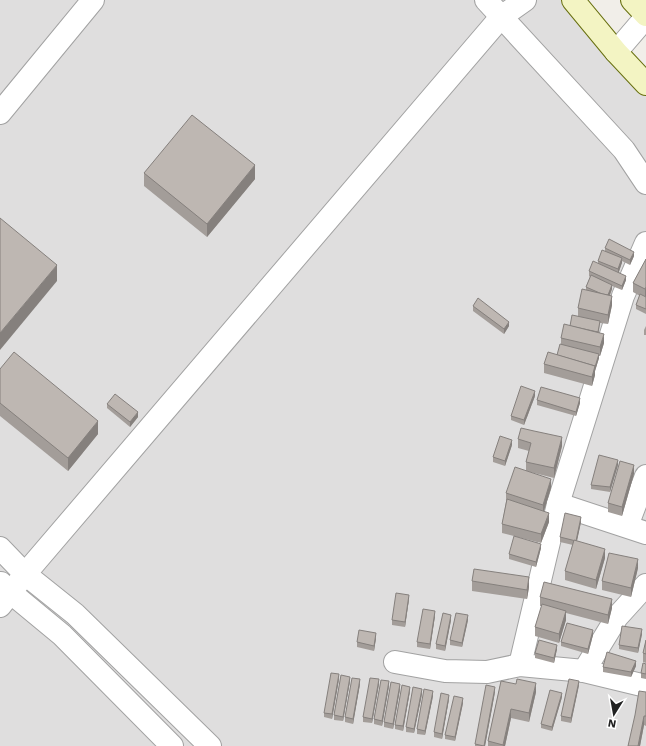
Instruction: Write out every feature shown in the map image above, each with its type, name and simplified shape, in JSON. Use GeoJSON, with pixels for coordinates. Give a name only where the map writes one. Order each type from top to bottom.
{"type":"FeatureCollection","features":[{"type":"Feature","properties":{"kind":"main road"},"geometry":{"type":"LineString","coordinates":[[573,0],[616,52],[646,84]]}},
{"type":"Feature","properties":{"kind":"main road"},"geometry":{"type":"LineString","coordinates":[[632,0],[646,16]]}},
{"type":"Feature","properties":{"kind":"street"},"geometry":{"type":"LineString","coordinates":[[0,113],[93,0]]}},
{"type":"Feature","properties":{"kind":"street"},"geometry":{"type":"LineString","coordinates":[[486,0],[624,150],[646,183]]}},
{"type":"Feature","properties":{"kind":"street"},"geometry":{"type":"LineString","coordinates":[[172,746],[62,636],[3,593],[25,574],[500,16],[525,0]]}},
{"type":"Feature","properties":{"kind":"street"},"geometry":{"type":"LineString","coordinates":[[616,52],[646,16]]}},
{"type":"Feature","properties":{"kind":"street"},"geometry":{"type":"LineString","coordinates":[[520,665],[558,504],[624,296],[646,243]]}},
{"type":"Feature","properties":{"kind":"street"},"geometry":{"type":"LineString","coordinates":[[558,504],[636,529],[646,476]]}},
{"type":"Feature","properties":{"kind":"street"},"geometry":{"type":"LineString","coordinates":[[0,548],[25,574],[75,614],[210,746]]}},
{"type":"Feature","properties":{"kind":"street"},"geometry":{"type":"LineString","coordinates":[[584,671],[617,617],[646,585]]}},
{"type":"Feature","properties":{"kind":"street"},"geometry":{"type":"LineString","coordinates":[[395,662],[445,671],[487,672],[520,665],[584,671],[646,686]]}},
{"type":"Feature","properties":{"kind":"shaded area"},"geometry":{"type":"Polygon","coordinates":[[[0,0],[581,0],[646,72],[646,746],[0,746],[0,0]]]}},
{"type":"Feature","properties":{"kind":"building"},"geometry":{"type":"Polygon","coordinates":[[[192,115],[255,165],[207,224],[144,173],[192,115]]]}},
{"type":"Feature","properties":{"kind":"building"},"geometry":{"type":"Polygon","coordinates":[[[0,218],[57,265],[0,333],[0,218]]]}},
{"type":"Feature","properties":{"kind":"building"},"geometry":{"type":"Polygon","coordinates":[[[609,239],[634,252],[630,260],[605,248],[609,239]]]}},
{"type":"Feature","properties":{"kind":"building"},"geometry":{"type":"Polygon","coordinates":[[[602,250],[622,258],[618,269],[598,261],[602,250]]]}},
{"type":"Feature","properties":{"kind":"building"},"geometry":{"type":"Polygon","coordinates":[[[646,259],[646,287],[645,289],[633,283],[646,259]]]}},
{"type":"Feature","properties":{"kind":"building"},"geometry":{"type":"Polygon","coordinates":[[[593,261],[626,276],[622,286],[589,271],[593,261]]]}},
{"type":"Feature","properties":{"kind":"building"},"geometry":{"type":"Polygon","coordinates":[[[591,275],[612,285],[608,295],[586,287],[591,275]]]}},
{"type":"Feature","properties":{"kind":"building"},"geometry":{"type":"Polygon","coordinates":[[[582,289],[612,296],[608,315],[578,308],[582,289]]]}},
{"type":"Feature","properties":{"kind":"building"},"geometry":{"type":"Polygon","coordinates":[[[640,294],[646,297],[646,309],[636,305],[640,294]]]}},
{"type":"Feature","properties":{"kind":"building"},"geometry":{"type":"Polygon","coordinates":[[[478,298],[509,322],[504,329],[473,306],[478,298]]]}},
{"type":"Feature","properties":{"kind":"building"},"geometry":{"type":"Polygon","coordinates":[[[572,315],[600,321],[598,332],[570,326],[572,315]]]}},
{"type":"Feature","properties":{"kind":"building"},"geometry":{"type":"Polygon","coordinates":[[[564,324],[604,334],[600,347],[561,338],[564,324]]]}},
{"type":"Feature","properties":{"kind":"building"},"geometry":{"type":"Polygon","coordinates":[[[560,344],[599,354],[595,367],[557,355],[560,344]]]}},
{"type":"Feature","properties":{"kind":"building"},"geometry":{"type":"Polygon","coordinates":[[[14,352],[98,421],[68,458],[0,403],[0,369],[14,352]]]}},
{"type":"Feature","properties":{"kind":"building"},"geometry":{"type":"Polygon","coordinates":[[[548,352],[595,366],[592,377],[544,364],[548,352]]]}},
{"type":"Feature","properties":{"kind":"building"},"geometry":{"type":"Polygon","coordinates":[[[521,386],[535,391],[524,420],[511,416],[521,386]]]}},
{"type":"Feature","properties":{"kind":"building"},"geometry":{"type":"Polygon","coordinates":[[[541,387],[580,398],[576,412],[537,400],[541,387]]]}},
{"type":"Feature","properties":{"kind":"building"},"geometry":{"type":"Polygon","coordinates":[[[115,394],[138,412],[130,422],[107,404],[115,394]]]}},
{"type":"Feature","properties":{"kind":"building"},"geometry":{"type":"Polygon","coordinates":[[[521,428],[562,437],[554,468],[526,462],[531,443],[518,439],[521,428]]]}},
{"type":"Feature","properties":{"kind":"building"},"geometry":{"type":"Polygon","coordinates":[[[500,436],[512,440],[505,461],[493,457],[500,436]]]}},
{"type":"Feature","properties":{"kind":"building"},"geometry":{"type":"Polygon","coordinates":[[[599,455],[618,460],[610,487],[591,485],[599,455]]]}},
{"type":"Feature","properties":{"kind":"building"},"geometry":{"type":"Polygon","coordinates":[[[620,461],[634,465],[622,507],[608,503],[620,461]]]}},
{"type":"Feature","properties":{"kind":"building"},"geometry":{"type":"Polygon","coordinates":[[[515,467],[551,479],[543,505],[506,493],[515,467]]]}},
{"type":"Feature","properties":{"kind":"building"},"geometry":{"type":"Polygon","coordinates":[[[507,499],[549,513],[541,534],[502,524],[507,499]]]}},
{"type":"Feature","properties":{"kind":"building"},"geometry":{"type":"Polygon","coordinates":[[[565,513],[581,517],[576,541],[560,537],[565,513]]]}},
{"type":"Feature","properties":{"kind":"building"},"geometry":{"type":"Polygon","coordinates":[[[514,536],[541,544],[536,562],[509,554],[514,536]]]}},
{"type":"Feature","properties":{"kind":"building"},"geometry":{"type":"Polygon","coordinates":[[[574,540],[605,549],[596,580],[565,571],[574,540]]]}},
{"type":"Feature","properties":{"kind":"building"},"geometry":{"type":"Polygon","coordinates":[[[609,553],[638,559],[631,588],[602,581],[609,553]]]}},
{"type":"Feature","properties":{"kind":"building"},"geometry":{"type":"Polygon","coordinates":[[[474,569],[529,577],[527,590],[472,581],[474,569]]]}},
{"type":"Feature","properties":{"kind":"building"},"geometry":{"type":"Polygon","coordinates":[[[544,582],[612,599],[608,615],[540,597],[544,582]]]}},
{"type":"Feature","properties":{"kind":"building"},"geometry":{"type":"Polygon","coordinates":[[[396,593],[409,595],[405,622],[392,620],[396,593]]]}},
{"type":"Feature","properties":{"kind":"building"},"geometry":{"type":"Polygon","coordinates":[[[542,604],[566,611],[559,634],[535,627],[542,604]]]}},
{"type":"Feature","properties":{"kind":"building"},"geometry":{"type":"Polygon","coordinates":[[[423,609],[435,611],[430,644],[417,642],[423,609]]]}},
{"type":"Feature","properties":{"kind":"building"},"geometry":{"type":"Polygon","coordinates":[[[443,613],[451,615],[445,646],[436,644],[443,613]]]}},
{"type":"Feature","properties":{"kind":"building"},"geometry":{"type":"Polygon","coordinates":[[[456,613],[468,615],[462,643],[450,640],[456,613]]]}},
{"type":"Feature","properties":{"kind":"building"},"geometry":{"type":"Polygon","coordinates":[[[567,623],[593,630],[588,649],[561,642],[567,623]]]}},
{"type":"Feature","properties":{"kind":"building"},"geometry":{"type":"Polygon","coordinates":[[[622,626],[642,629],[638,648],[619,645],[622,626]]]}},
{"type":"Feature","properties":{"kind":"building"},"geometry":{"type":"Polygon","coordinates":[[[359,630],[376,633],[374,646],[357,642],[359,630]]]}},
{"type":"Feature","properties":{"kind":"building"},"geometry":{"type":"Polygon","coordinates":[[[539,640],[557,645],[554,658],[535,653],[539,640]]]}},
{"type":"Feature","properties":{"kind":"building"},"geometry":{"type":"Polygon","coordinates":[[[646,640],[646,654],[643,653],[646,640]]]}},
{"type":"Feature","properties":{"kind":"building"},"geometry":{"type":"Polygon","coordinates":[[[607,652],[636,661],[631,672],[603,667],[607,652]]]}},
{"type":"Feature","properties":{"kind":"building"},"geometry":{"type":"Polygon","coordinates":[[[643,663],[646,664],[646,674],[641,673],[643,663]]]}},
{"type":"Feature","properties":{"kind":"building"},"geometry":{"type":"Polygon","coordinates":[[[331,673],[339,674],[332,714],[324,713],[331,673]]]}},
{"type":"Feature","properties":{"kind":"building"},"geometry":{"type":"Polygon","coordinates":[[[341,675],[350,677],[343,717],[334,715],[341,675]]]}},
{"type":"Feature","properties":{"kind":"building"},"geometry":{"type":"Polygon","coordinates":[[[352,678],[360,679],[353,719],[345,717],[352,678]]]}},
{"type":"Feature","properties":{"kind":"building"},"geometry":{"type":"Polygon","coordinates":[[[370,678],[379,679],[372,719],[363,717],[370,678]]]}},
{"type":"Feature","properties":{"kind":"building"},"geometry":{"type":"Polygon","coordinates":[[[517,679],[536,683],[529,713],[511,709],[503,745],[488,741],[501,681],[516,684],[517,679]]]}},
{"type":"Feature","properties":{"kind":"building"},"geometry":{"type":"Polygon","coordinates":[[[569,679],[579,681],[571,718],[561,716],[569,679]]]}},
{"type":"Feature","properties":{"kind":"building"},"geometry":{"type":"Polygon","coordinates":[[[381,680],[389,681],[382,721],[374,719],[381,680]]]}},
{"type":"Feature","properties":{"kind":"building"},"geometry":{"type":"Polygon","coordinates":[[[391,682],[400,684],[393,724],[384,722],[391,682]]]}},
{"type":"Feature","properties":{"kind":"building"},"geometry":{"type":"Polygon","coordinates":[[[402,685],[410,687],[403,726],[395,725],[402,685]]]}},
{"type":"Feature","properties":{"kind":"building"},"geometry":{"type":"Polygon","coordinates":[[[486,685],[495,687],[484,746],[475,744],[486,685]]]}},
{"type":"Feature","properties":{"kind":"building"},"geometry":{"type":"Polygon","coordinates":[[[413,687],[422,689],[414,729],[406,727],[413,687]]]}},
{"type":"Feature","properties":{"kind":"building"},"geometry":{"type":"Polygon","coordinates":[[[424,689],[433,691],[425,731],[417,729],[424,689]]]}},
{"type":"Feature","properties":{"kind":"building"},"geometry":{"type":"Polygon","coordinates":[[[550,690],[562,693],[552,727],[541,724],[550,690]]]}},
{"type":"Feature","properties":{"kind":"building"},"geometry":{"type":"Polygon","coordinates":[[[639,691],[646,692],[646,716],[644,716],[638,746],[628,746],[635,715],[639,691]]]}},
{"type":"Feature","properties":{"kind":"building"},"geometry":{"type":"Polygon","coordinates":[[[441,693],[449,695],[442,734],[434,732],[441,693]]]}},
{"type":"Feature","properties":{"kind":"building"},"geometry":{"type":"Polygon","coordinates":[[[454,696],[463,698],[455,737],[445,735],[454,696]]]}}]}
